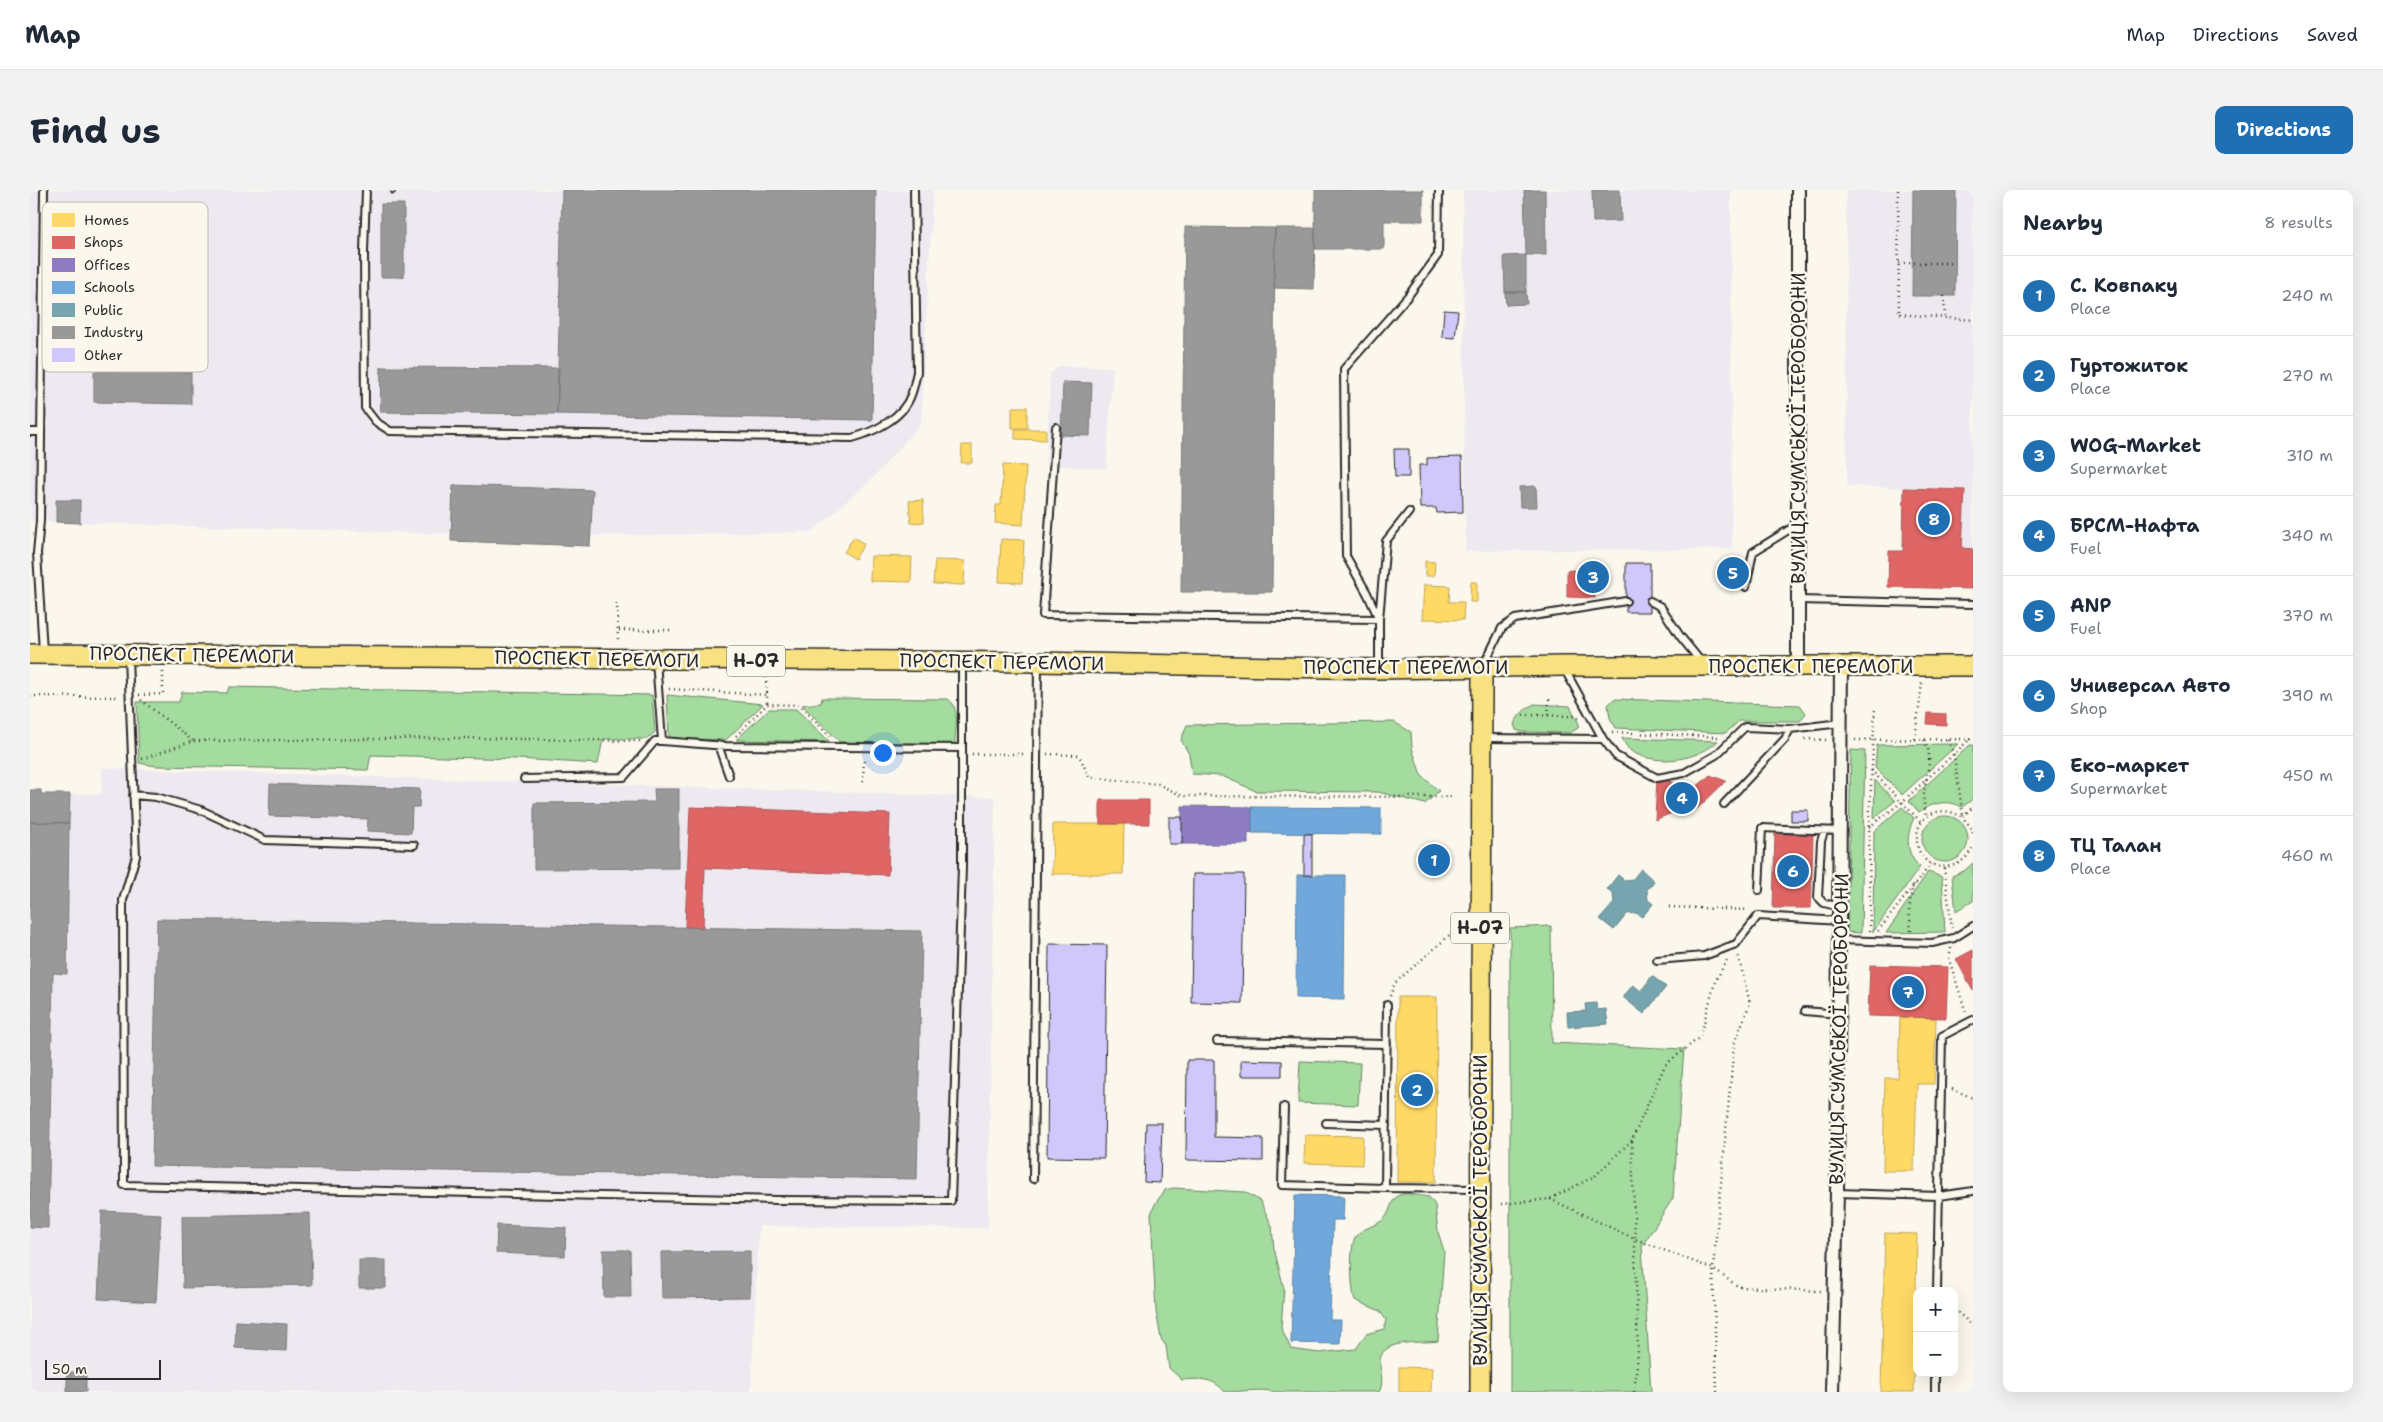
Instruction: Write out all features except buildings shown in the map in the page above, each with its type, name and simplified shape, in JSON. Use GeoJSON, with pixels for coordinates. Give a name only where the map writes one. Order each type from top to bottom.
{"type":"FeatureCollection","features":[{"type":"Feature","properties":{"kind":"main road","name":"ПРОСПЕКТ ПЕРЕМОГИ"},"geometry":{"type":"LineString","coordinates":[[37,654],[1038,662],[1380,669],[1563,666],[1973,666]]}},
{"type":"Feature","properties":{"kind":"main road","name":"ВУЛИЦЯ СУМСЬКОЇ ТЕРОБОРОНИ"},"geometry":{"type":"LineString","coordinates":[[1480,1392],[1479,1189],[1482,667]]}},
{"type":"Feature","properties":{"kind":"street","name":"ВУЛИЦЯ СУМСЬКОЇ ТЕРОБОРОНИ"},"geometry":{"type":"LineString","coordinates":[[1798,190],[1798,666]]}},
{"type":"Feature","properties":{"kind":"street","name":"ВУЛИЦЯ СУМСЬКОЇ ТЕРОБОРОНИ"},"geometry":{"type":"LineString","coordinates":[[1832,1392],[1837,1193],[1842,740],[1841,666]]}},
{"type":"Feature","properties":{"kind":"lane"},"geometry":{"type":"LineString","coordinates":[[366,190],[364,252],[365,408],[376,422],[390,431],[852,438],[869,434],[900,413],[911,397],[917,372],[914,190]]}},
{"type":"Feature","properties":{"kind":"lane"},"geometry":{"type":"LineString","coordinates":[[1379,619],[1346,556],[1344,369],[1408,296],[1438,255],[1439,190]]}},
{"type":"Feature","properties":{"kind":"lane"},"geometry":{"type":"LineString","coordinates":[[37,654],[42,311]]}},
{"type":"Feature","properties":{"kind":"lane"},"geometry":{"type":"LineString","coordinates":[[1056,427],[1043,615],[1379,619]]}},
{"type":"Feature","properties":{"kind":"lane"},"geometry":{"type":"LineString","coordinates":[[30,432],[40,432]]}},
{"type":"Feature","properties":{"kind":"lane"},"geometry":{"type":"LineString","coordinates":[[1380,669],[1379,619],[1386,541],[1409,512]]}},
{"type":"Feature","properties":{"kind":"lane"},"geometry":{"type":"LineString","coordinates":[[1746,587],[1754,552],[1799,523]]}},
{"type":"Feature","properties":{"kind":"lane"},"geometry":{"type":"LineString","coordinates":[[1799,600],[1973,604]]}},
{"type":"Feature","properties":{"kind":"lane"},"geometry":{"type":"LineString","coordinates":[[1482,667],[1502,628],[1515,619],[1626,601]]}},
{"type":"Feature","properties":{"kind":"lane"},"geometry":{"type":"LineString","coordinates":[[1650,601],[1660,607],[1704,666]]}},
{"type":"Feature","properties":{"kind":"lane"},"geometry":{"type":"LineString","coordinates":[[128,654],[136,856],[123,900],[124,1185],[777,1200],[951,1200],[962,867],[962,662]]}},
{"type":"Feature","properties":{"kind":"lane"},"geometry":{"type":"LineString","coordinates":[[524,779],[624,777],[659,741],[656,659]]}},
{"type":"Feature","properties":{"kind":"lane"},"geometry":{"type":"LineString","coordinates":[[1033,1179],[1038,662]]}},
{"type":"Feature","properties":{"kind":"lane"},"geometry":{"type":"LineString","coordinates":[[1563,666],[1603,739],[1616,756],[1657,778],[1684,774],[1716,755],[1745,728],[1790,729],[1842,723]]}},
{"type":"Feature","properties":{"kind":"lane"},"geometry":{"type":"LineString","coordinates":[[1724,804],[1785,739],[1790,729]]}},
{"type":"Feature","properties":{"kind":"lane"},"geometry":{"type":"LineString","coordinates":[[1481,738],[1603,739]]}},
{"type":"Feature","properties":{"kind":"lane"},"geometry":{"type":"LineString","coordinates":[[659,741],[726,746],[962,748]]}},
{"type":"Feature","properties":{"kind":"lane"},"geometry":{"type":"LineString","coordinates":[[718,745],[729,776]]}},
{"type":"Feature","properties":{"kind":"lane"},"geometry":{"type":"LineString","coordinates":[[134,795],[156,797],[201,810],[266,840],[414,845]]}},
{"type":"Feature","properties":{"kind":"lane"},"geometry":{"type":"LineString","coordinates":[[1759,890],[1762,828],[1824,832],[1841,831]]}},
{"type":"Feature","properties":{"kind":"lane"},"geometry":{"type":"LineString","coordinates":[[1824,832],[1821,841],[1818,897],[1824,903],[1840,907]]}},
{"type":"Feature","properties":{"kind":"lane"},"geometry":{"type":"LineString","coordinates":[[1657,960],[1704,956],[1736,944],[1758,916],[1840,921]]}},
{"type":"Feature","properties":{"kind":"lane"},"geometry":{"type":"LineString","coordinates":[[1839,940],[1932,943],[1954,938],[1973,926]]}},
{"type":"Feature","properties":{"kind":"lane"},"geometry":{"type":"LineString","coordinates":[[1385,1188],[1387,1005]]}},
{"type":"Feature","properties":{"kind":"lane"},"geometry":{"type":"LineString","coordinates":[[1805,1011],[1838,1014]]}},
{"type":"Feature","properties":{"kind":"lane"},"geometry":{"type":"LineString","coordinates":[[1937,1287],[1942,1036],[1971,1021]]}},
{"type":"Feature","properties":{"kind":"lane"},"geometry":{"type":"LineString","coordinates":[[1217,1041],[1387,1044]]}},
{"type":"Feature","properties":{"kind":"lane"},"geometry":{"type":"LineString","coordinates":[[1284,1107],[1282,1186],[1479,1189]]}},
{"type":"Feature","properties":{"kind":"lane"},"geometry":{"type":"LineString","coordinates":[[1326,1123],[1386,1125]]}},
{"type":"Feature","properties":{"kind":"lane"},"geometry":{"type":"LineString","coordinates":[[1837,1193],[1940,1196],[1973,1191]]}},
{"type":"Feature","properties":{"kind":"lane"},"geometry":{"type":"LineString","coordinates":[[1935,1377],[1935,1392]]}},
{"type":"Feature","properties":{"kind":"path"},"geometry":{"type":"LineString","coordinates":[[1898,190],[1899,314],[1973,320]]}},
{"type":"Feature","properties":{"kind":"path"},"geometry":{"type":"LineString","coordinates":[[1899,262],[1953,262]]}},
{"type":"Feature","properties":{"kind":"path"},"geometry":{"type":"LineString","coordinates":[[1944,296],[1945,318]]}},
{"type":"Feature","properties":{"kind":"path"},"geometry":{"type":"LineString","coordinates":[[617,603],[619,630],[674,630]]}},
{"type":"Feature","properties":{"kind":"path"},"geometry":{"type":"LineString","coordinates":[[162,655],[163,694],[135,696],[193,741]]}},
{"type":"Feature","properties":{"kind":"path"},"geometry":{"type":"LineString","coordinates":[[1915,740],[1923,666]]}},
{"type":"Feature","properties":{"kind":"path"},"geometry":{"type":"LineString","coordinates":[[673,689],[767,695],[767,704],[726,746]]}},
{"type":"Feature","properties":{"kind":"path"},"geometry":{"type":"LineString","coordinates":[[30,696],[129,696]]}},
{"type":"Feature","properties":{"kind":"path"},"geometry":{"type":"LineString","coordinates":[[1548,715],[1549,699]]}},
{"type":"Feature","properties":{"kind":"path"},"geometry":{"type":"LineString","coordinates":[[767,704],[798,705],[840,747]]}},
{"type":"Feature","properties":{"kind":"path"},"geometry":{"type":"LineString","coordinates":[[1870,942],[1869,827],[1874,707]]}},
{"type":"Feature","properties":{"kind":"path"},"geometry":{"type":"LineString","coordinates":[[1523,714],[1573,716],[1617,734],[1733,738]]}},
{"type":"Feature","properties":{"kind":"path"},"geometry":{"type":"LineString","coordinates":[[133,762],[193,741],[465,738],[659,741]]}},
{"type":"Feature","properties":{"kind":"path"},"geometry":{"type":"LineString","coordinates":[[1785,739],[1972,739]]}},
{"type":"Feature","properties":{"kind":"path"},"geometry":{"type":"LineString","coordinates":[[1947,739],[1954,755],[1963,816]]}},
{"type":"Feature","properties":{"kind":"path"},"geometry":{"type":"LineString","coordinates":[[1869,827],[1902,802],[1972,739]]}},
{"type":"Feature","properties":{"kind":"path"},"geometry":{"type":"LineString","coordinates":[[1924,740],[1928,747],[1930,766],[1924,794],[1926,818]]}},
{"type":"Feature","properties":{"kind":"path"},"geometry":{"type":"LineString","coordinates":[[863,782],[865,746]]}},
{"type":"Feature","properties":{"kind":"path"},"geometry":{"type":"LineString","coordinates":[[962,748],[973,754],[1079,755],[1089,777],[1158,784],[1182,796],[1453,797]]}},
{"type":"Feature","properties":{"kind":"path"},"geometry":{"type":"LineString","coordinates":[[1871,770],[1922,823]]}},
{"type":"Feature","properties":{"kind":"path"},"geometry":{"type":"LineString","coordinates":[[1963,816],[1973,807]]}},
{"type":"Feature","properties":{"kind":"path"},"geometry":{"type":"LineString","coordinates":[[1973,833],[1970,824],[1963,816],[1956,812],[1940,811],[1926,818],[1918,831],[1919,850],[1930,864],[1944,868],[1960,863],[1966,858],[1973,845]]}},
{"type":"Feature","properties":{"kind":"path"},"geometry":{"type":"LineString","coordinates":[[1870,942],[1930,864]]}},
{"type":"Feature","properties":{"kind":"path"},"geometry":{"type":"LineString","coordinates":[[1944,868],[1954,938],[1949,959],[1971,1021]]}},
{"type":"Feature","properties":{"kind":"path"},"geometry":{"type":"LineString","coordinates":[[1912,943],[1909,909],[1914,883]]}},
{"type":"Feature","properties":{"kind":"path"},"geometry":{"type":"LineString","coordinates":[[1669,907],[1748,910],[1758,916]]}},
{"type":"Feature","properties":{"kind":"path"},"geometry":{"type":"LineString","coordinates":[[1387,1005],[1394,983],[1452,933]]}},
{"type":"Feature","properties":{"kind":"path"},"geometry":{"type":"LineString","coordinates":[[1501,1204],[1550,1199],[1595,1176],[1632,1140],[1665,1065],[1700,1037],[1715,982],[1736,944]]}},
{"type":"Feature","properties":{"kind":"path"},"geometry":{"type":"LineString","coordinates":[[1717,1392],[1713,1269],[1734,1045],[1750,1003],[1736,944]]}},
{"type":"Feature","properties":{"kind":"path"},"geometry":{"type":"LineString","coordinates":[[1940,1084],[1973,1098]]}},
{"type":"Feature","properties":{"kind":"path"},"geometry":{"type":"LineString","coordinates":[[1632,1140],[1638,1355],[1634,1392]]}},
{"type":"Feature","properties":{"kind":"path"},"geometry":{"type":"LineString","coordinates":[[1550,1199],[1635,1239],[1713,1269],[1739,1287],[1835,1291]]}},
{"type":"Feature","properties":{"kind":"path"},"geometry":{"type":"LineString","coordinates":[[1958,1313],[1973,1326]]}},
{"type":"Feature","properties":{"kind":"shaded area"},"geometry":{"type":"Polygon","coordinates":[[[30,190],[933,190],[921,423],[875,476],[812,532],[591,536],[590,546],[451,541],[451,534],[30,521],[30,190]]]}},
{"type":"Feature","properties":{"kind":"shaded area"},"geometry":{"type":"Polygon","coordinates":[[[1463,190],[1731,190],[1732,549],[1465,551],[1463,190]]]}},
{"type":"Feature","properties":{"kind":"shaded area"},"geometry":{"type":"Polygon","coordinates":[[[1846,190],[1973,190],[1973,549],[1962,548],[1965,490],[1847,486],[1846,190]]]}},
{"type":"Feature","properties":{"kind":"shaded area"},"geometry":{"type":"Polygon","coordinates":[[[1060,366],[1113,367],[1106,469],[1046,465],[1050,373],[1060,366]]]}},
{"type":"Feature","properties":{"kind":"shaded area"},"geometry":{"type":"Polygon","coordinates":[[[102,768],[995,797],[988,1228],[759,1226],[751,1392],[30,1392],[30,790],[41,790],[42,794],[102,794],[102,768]]]}},
{"type":"Feature","properties":{"kind":"green space"},"geometry":{"type":"Polygon","coordinates":[[[229,687],[652,695],[655,732],[647,739],[603,739],[598,764],[517,759],[371,755],[368,770],[156,766],[139,763],[137,702],[179,702],[182,692],[227,693],[229,687]]]}},
{"type":"Feature","properties":{"kind":"green space"},"geometry":{"type":"Polygon","coordinates":[[[667,695],[763,704],[726,740],[669,738],[667,695]]]}},
{"type":"Feature","properties":{"kind":"green space"},"geometry":{"type":"Polygon","coordinates":[[[822,698],[948,699],[955,708],[956,714],[955,744],[840,742],[802,705],[821,703],[822,698]]]}},
{"type":"Feature","properties":{"kind":"green space"},"geometry":{"type":"Polygon","coordinates":[[[1614,699],[1800,705],[1806,713],[1800,721],[1739,721],[1726,733],[1616,728],[1610,718],[1608,705],[1614,699]]]}},
{"type":"Feature","properties":{"kind":"green space"},"geometry":{"type":"Polygon","coordinates":[[[1534,704],[1570,706],[1579,724],[1578,728],[1570,733],[1522,732],[1516,730],[1514,724],[1518,717],[1534,704]]]}},
{"type":"Feature","properties":{"kind":"green space"},"geometry":{"type":"Polygon","coordinates":[[[769,709],[796,709],[830,742],[736,740],[769,709]]]}},
{"type":"Feature","properties":{"kind":"green space"},"geometry":{"type":"Polygon","coordinates":[[[1394,722],[1411,732],[1412,748],[1421,775],[1439,791],[1425,804],[1378,792],[1256,791],[1222,776],[1192,774],[1189,754],[1181,740],[1187,725],[1394,722]]]}},
{"type":"Feature","properties":{"kind":"green space"},"geometry":{"type":"Polygon","coordinates":[[[1622,738],[1718,741],[1700,753],[1689,757],[1667,760],[1644,757],[1634,753],[1628,749],[1622,738]]]}},
{"type":"Feature","properties":{"kind":"green space"},"geometry":{"type":"Polygon","coordinates":[[[1958,744],[1902,795],[1875,768],[1877,745],[1958,744]]]}},
{"type":"Feature","properties":{"kind":"green space"},"geometry":{"type":"Polygon","coordinates":[[[1970,745],[1973,745],[1973,799],[1962,807],[1951,803],[1940,803],[1929,806],[1919,812],[1909,801],[1970,745]]]}},
{"type":"Feature","properties":{"kind":"green space"},"geometry":{"type":"Polygon","coordinates":[[[1851,750],[1865,751],[1861,933],[1847,932],[1851,750]]]}},
{"type":"Feature","properties":{"kind":"green space"},"geometry":{"type":"Polygon","coordinates":[[[1875,780],[1895,801],[1874,818],[1875,780]]]}},
{"type":"Feature","properties":{"kind":"green space"},"geometry":{"type":"Polygon","coordinates":[[[1902,807],[1914,818],[1909,831],[1908,844],[1915,862],[1920,867],[1873,932],[1874,831],[1902,807]]]}},
{"type":"Feature","properties":{"kind":"green space"},"geometry":{"type":"Polygon","coordinates":[[[1945,816],[1958,820],[1964,826],[1968,839],[1964,852],[1958,858],[1945,862],[1932,858],[1926,852],[1922,839],[1926,826],[1932,820],[1945,816]]]}},
{"type":"Feature","properties":{"kind":"green space"},"geometry":{"type":"Polygon","coordinates":[[[1973,863],[1973,901],[1956,911],[1952,876],[1964,871],[1973,863]]]}},
{"type":"Feature","properties":{"kind":"green space"},"geometry":{"type":"Polygon","coordinates":[[[1928,872],[1942,877],[1945,932],[1886,933],[1928,872]]]}},
{"type":"Feature","properties":{"kind":"green space"},"geometry":{"type":"Polygon","coordinates":[[[1551,926],[1552,1043],[1684,1049],[1673,1198],[1642,1246],[1651,1392],[1510,1392],[1510,928],[1551,926]]]}},
{"type":"Feature","properties":{"kind":"green space"},"geometry":{"type":"Polygon","coordinates":[[[1300,1061],[1360,1063],[1358,1105],[1298,1103],[1300,1061]]]}},
{"type":"Feature","properties":{"kind":"green space"},"geometry":{"type":"Polygon","coordinates":[[[1174,1188],[1245,1192],[1260,1201],[1272,1226],[1274,1249],[1284,1288],[1281,1328],[1291,1349],[1319,1353],[1356,1349],[1366,1334],[1384,1329],[1386,1320],[1380,1311],[1355,1300],[1351,1268],[1354,1241],[1359,1233],[1385,1218],[1398,1195],[1408,1194],[1429,1197],[1435,1205],[1438,1232],[1444,1251],[1438,1341],[1401,1344],[1385,1350],[1381,1356],[1382,1382],[1379,1392],[1273,1392],[1257,1390],[1225,1392],[1211,1381],[1200,1379],[1182,1380],[1169,1368],[1166,1346],[1161,1339],[1156,1311],[1151,1214],[1155,1204],[1165,1190],[1174,1188]]]}},
{"type":"Feature","properties":{"kind":"place","name":"ТЦ Талан"},"geometry":{"type":"Point","coordinates":[1934,519]}},
{"type":"Feature","properties":{"kind":"place","name":"ANP"},"geometry":{"type":"Point","coordinates":[1733,573]}},
{"type":"Feature","properties":{"kind":"place","name":"WOG-Market"},"geometry":{"type":"Point","coordinates":[1593,577]}},
{"type":"Feature","properties":{"kind":"place","name":"БРСМ-Нафта"},"geometry":{"type":"Point","coordinates":[1682,798]}},
{"type":"Feature","properties":{"kind":"place","name":"С. Ковпаку"},"geometry":{"type":"Point","coordinates":[1434,860]}},
{"type":"Feature","properties":{"kind":"place","name":"Универсал Авто"},"geometry":{"type":"Point","coordinates":[1793,871]}},
{"type":"Feature","properties":{"kind":"place","name":"Еко-маркет"},"geometry":{"type":"Point","coordinates":[1908,992]}},
{"type":"Feature","properties":{"kind":"place","name":"Гуртожиток"},"geometry":{"type":"Point","coordinates":[1417,1090]}}]}
